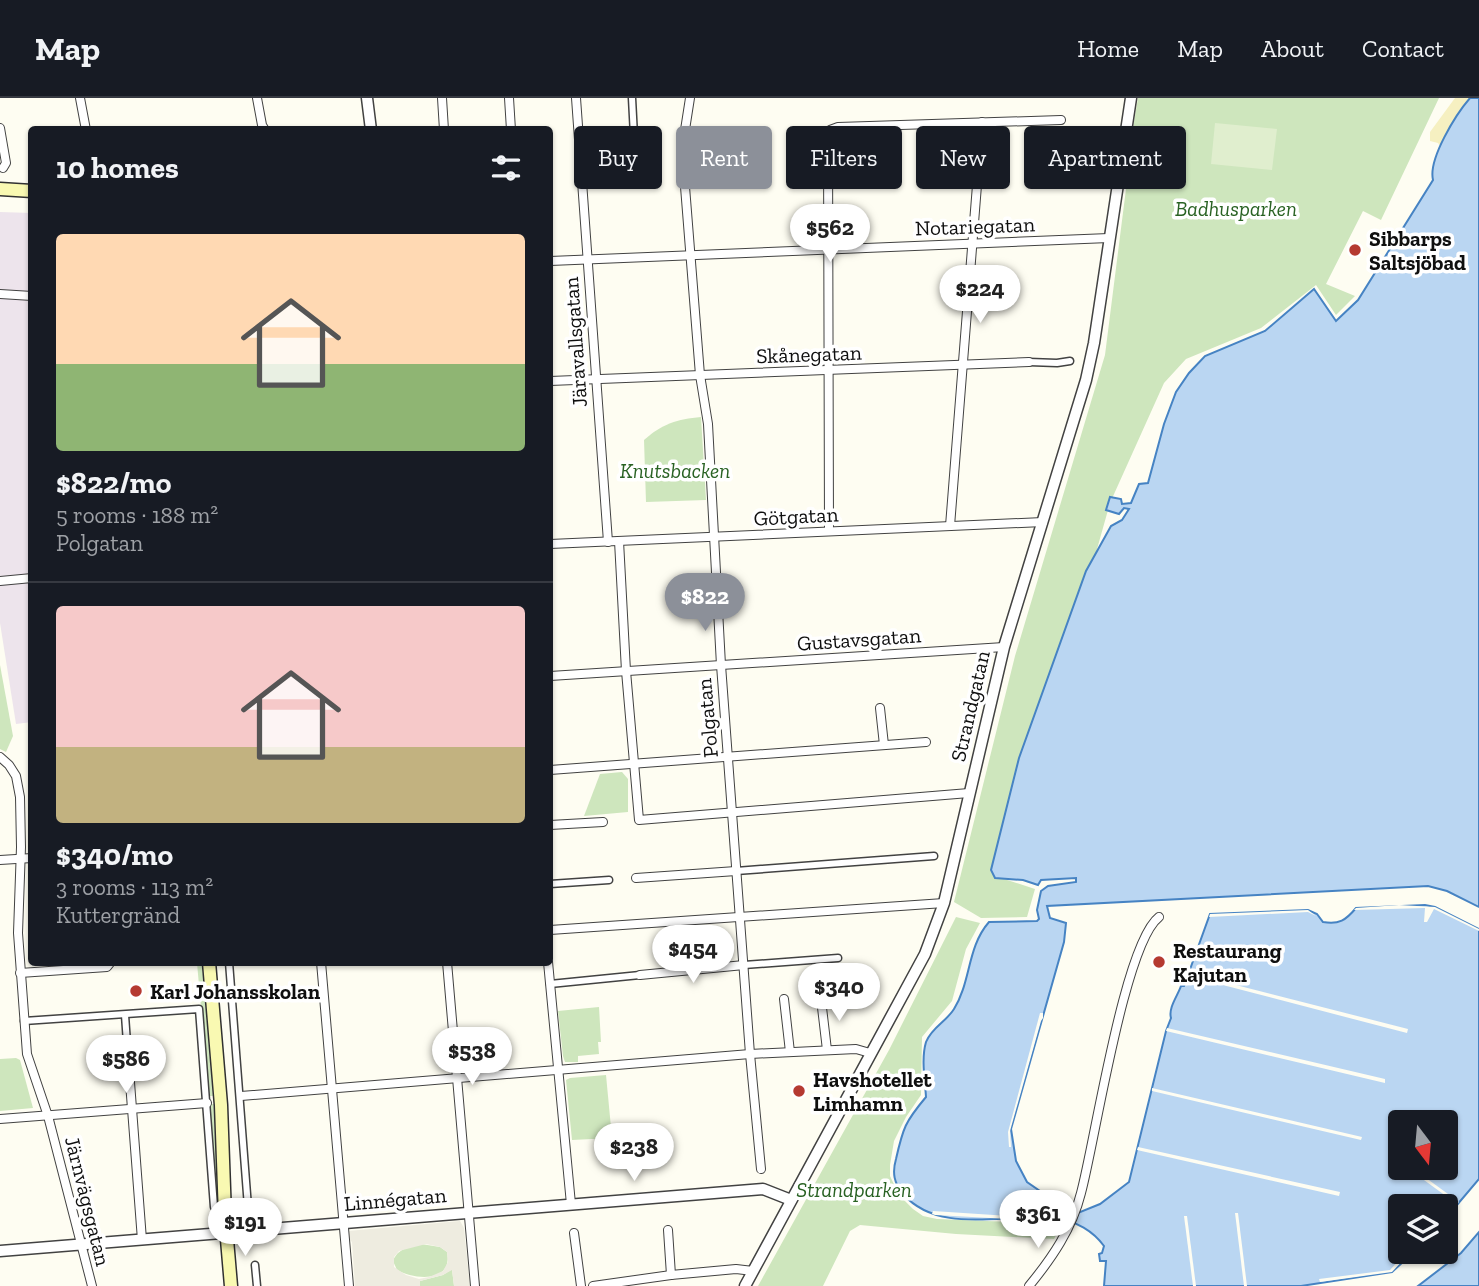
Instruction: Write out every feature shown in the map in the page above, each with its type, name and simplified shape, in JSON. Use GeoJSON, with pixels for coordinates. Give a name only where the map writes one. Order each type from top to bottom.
{"type":"FeatureCollection","features":[{"type":"Feature","properties":{"kind":"main road"},"geometry":{"type":"LineString","coordinates":[[0,189],[28,191]]}},
{"type":"Feature","properties":{"kind":"main road"},"geometry":{"type":"LineString","coordinates":[[0,197],[28,196]]}},
{"type":"Feature","properties":{"kind":"main road"},"geometry":{"type":"LineString","coordinates":[[209,966],[221,1105],[231,1286]]}},
{"type":"Feature","properties":{"kind":"street"},"geometry":{"type":"LineString","coordinates":[[80,98],[85,126]]}},
{"type":"Feature","properties":{"kind":"street"},"geometry":{"type":"LineString","coordinates":[[257,98],[263,126]]}},
{"type":"Feature","properties":{"kind":"street"},"geometry":{"type":"LineString","coordinates":[[367,98],[370,126]]}},
{"type":"Feature","properties":{"kind":"street"},"geometry":{"type":"LineString","coordinates":[[442,98],[444,126]]}},
{"type":"Feature","properties":{"kind":"street"},"geometry":{"type":"LineString","coordinates":[[509,98],[511,126]]}},
{"type":"Feature","properties":{"kind":"street","name":"Järavallsgatan"},"geometry":{"type":"LineString","coordinates":[[576,98],[608,542]]}},
{"type":"Feature","properties":{"kind":"street"},"geometry":{"type":"LineString","coordinates":[[632,98],[634,126]]}},
{"type":"Feature","properties":{"kind":"street","name":"Polgatan"},"geometry":{"type":"LineString","coordinates":[[690,98],[682,149],[700,376],[708,424],[721,665],[761,1169]]}},
{"type":"Feature","properties":{"kind":"street","name":"Strandgatan"},"geometry":{"type":"LineString","coordinates":[[1127,126],[1131,98]]}},
{"type":"Feature","properties":{"kind":"street"},"geometry":{"type":"LineString","coordinates":[[829,531],[828,136],[831,130],[838,127],[1061,120]]}},
{"type":"Feature","properties":{"kind":"street"},"geometry":{"type":"LineString","coordinates":[[950,526],[982,122]]}},
{"type":"Feature","properties":{"kind":"street"},"geometry":{"type":"LineString","coordinates":[[0,128],[6,163],[3,168]]}},
{"type":"Feature","properties":{"kind":"street","name":"Strandgatan"},"geometry":{"type":"LineString","coordinates":[[745,1286],[925,954],[944,903],[1004,647],[1086,380],[1117,189]]}},
{"type":"Feature","properties":{"kind":"street","name":"Notariegatan"},"geometry":{"type":"LineString","coordinates":[[553,261],[1109,238]]}},
{"type":"Feature","properties":{"kind":"street"},"geometry":{"type":"LineString","coordinates":[[0,294],[28,296]]}},
{"type":"Feature","properties":{"kind":"street","name":"Skånegatan"},"geometry":{"type":"LineString","coordinates":[[553,382],[1070,361]]}},
{"type":"Feature","properties":{"kind":"street","name":"Götgatan"},"geometry":{"type":"LineString","coordinates":[[553,544],[1043,522]]}},
{"type":"Feature","properties":{"kind":"street"},"geometry":{"type":"LineString","coordinates":[[619,541],[626,671],[639,820],[970,793]]}},
{"type":"Feature","properties":{"kind":"street"},"geometry":{"type":"LineString","coordinates":[[0,582],[28,578]]}},
{"type":"Feature","properties":{"kind":"street","name":"Gustavsgatan"},"geometry":{"type":"LineString","coordinates":[[553,676],[1004,647]]}},
{"type":"Feature","properties":{"kind":"street"},"geometry":{"type":"LineString","coordinates":[[880,708],[884,746]]}},
{"type":"Feature","properties":{"kind":"street"},"geometry":{"type":"LineString","coordinates":[[553,771],[926,742]]}},
{"type":"Feature","properties":{"kind":"street","name":"Järnvägsgatan"},"geometry":{"type":"LineString","coordinates":[[0,757],[13,770],[19,788],[20,973],[27,1054],[48,1116],[92,1286]]}},
{"type":"Feature","properties":{"kind":"street"},"geometry":{"type":"LineString","coordinates":[[553,825],[603,822]]}},
{"type":"Feature","properties":{"kind":"street"},"geometry":{"type":"LineString","coordinates":[[636,878],[934,856]]}},
{"type":"Feature","properties":{"kind":"street"},"geometry":{"type":"LineString","coordinates":[[0,860],[28,858]]}},
{"type":"Feature","properties":{"kind":"street"},"geometry":{"type":"LineString","coordinates":[[553,884],[609,880]]}},
{"type":"Feature","properties":{"kind":"street"},"geometry":{"type":"LineString","coordinates":[[553,930],[944,903]]}},
{"type":"Feature","properties":{"kind":"street"},"geometry":{"type":"LineString","coordinates":[[1029,1286],[1059,1247],[1079,1198],[1123,1004],[1147,930],[1159,917]]}},
{"type":"Feature","properties":{"kind":"street"},"geometry":{"type":"LineString","coordinates":[[550,984],[838,958]]}},
{"type":"Feature","properties":{"kind":"street"},"geometry":{"type":"LineString","coordinates":[[20,973],[91,966]]}},
{"type":"Feature","properties":{"kind":"street"},"geometry":{"type":"LineString","coordinates":[[229,966],[248,1207]]}},
{"type":"Feature","properties":{"kind":"street"},"geometry":{"type":"LineString","coordinates":[[321,966],[349,1286]]}},
{"type":"Feature","properties":{"kind":"street"},"geometry":{"type":"LineString","coordinates":[[447,966],[475,1286]]}},
{"type":"Feature","properties":{"kind":"street"},"geometry":{"type":"LineString","coordinates":[[548,966],[571,1204]]}},
{"type":"Feature","properties":{"kind":"street"},"geometry":{"type":"LineString","coordinates":[[784,999],[790,1052]]}},
{"type":"Feature","properties":{"kind":"street"},"geometry":{"type":"LineString","coordinates":[[821,999],[827,1050]]}},
{"type":"Feature","properties":{"kind":"street"},"geometry":{"type":"LineString","coordinates":[[24,1021],[199,1009],[214,1207]]}},
{"type":"Feature","properties":{"kind":"street"},"geometry":{"type":"LineString","coordinates":[[125,1015],[142,1240]]}},
{"type":"Feature","properties":{"kind":"street"},"geometry":{"type":"LineString","coordinates":[[241,1096],[750,1054],[856,1049],[870,1053]]}},
{"type":"Feature","properties":{"kind":"street"},"geometry":{"type":"LineString","coordinates":[[0,1119],[207,1103]]}},
{"type":"Feature","properties":{"kind":"street","name":"Linnégatan"},"geometry":{"type":"LineString","coordinates":[[0,1251],[763,1189],[791,1199]]}},
{"type":"Feature","properties":{"kind":"street"},"geometry":{"type":"LineString","coordinates":[[668,1230],[671,1275]]}},
{"type":"Feature","properties":{"kind":"street"},"geometry":{"type":"LineString","coordinates":[[574,1233],[581,1286]]}},
{"type":"Feature","properties":{"kind":"street"},"geometry":{"type":"LineString","coordinates":[[254,1265],[257,1286]]}},
{"type":"Feature","properties":{"kind":"street"},"geometry":{"type":"LineString","coordinates":[[593,1286],[671,1275],[736,1269],[753,1271]]}},
{"type":"Feature","properties":{"kind":"shaded area"},"geometry":{"type":"Polygon","coordinates":[[[0,212],[28,213],[28,722],[16,724],[0,623],[0,212]]]}},
{"type":"Feature","properties":{"kind":"shaded area"},"geometry":{"type":"Polygon","coordinates":[[[460,1221],[464,1228],[470,1286],[454,1286],[452,1270],[420,1281],[420,1286],[355,1286],[352,1242],[348,1238],[348,1231],[460,1221]],[[426,1244],[399,1251],[394,1257],[394,1267],[419,1279],[443,1271],[448,1262],[447,1252],[440,1247],[426,1244]]]}},
{"type":"Feature","properties":{"kind":"green space","name":"Badhusparken"},"geometry":{"type":"Polygon","coordinates":[[[1138,98],[1439,98],[1381,220],[1363,211],[1326,284],[1355,296],[1336,315],[1316,285],[1261,328],[1186,359],[1164,383],[1110,503],[1004,879],[1035,889],[1027,917],[981,918],[954,902],[1015,656],[1105,355],[1126,189],[1186,189],[1186,126],[1133,126],[1138,98]]]}},
{"type":"Feature","properties":{"kind":"green space"},"geometry":{"type":"Polygon","coordinates":[[[1215,123],[1277,129],[1272,170],[1211,164],[1215,123]]]}},
{"type":"Feature","properties":{"kind":"green space","name":"Knutsbacken"},"geometry":{"type":"Polygon","coordinates":[[[701,417],[706,500],[646,502],[644,440],[670,423],[701,417]]]}},
{"type":"Feature","properties":{"kind":"green space"},"geometry":{"type":"Polygon","coordinates":[[[707,581],[709,596],[669,599],[668,584],[707,581]]]}},
{"type":"Feature","properties":{"kind":"green space"},"geometry":{"type":"Polygon","coordinates":[[[0,665],[13,736],[6,752],[0,749],[0,665]]]}},
{"type":"Feature","properties":{"kind":"green space"},"geometry":{"type":"Polygon","coordinates":[[[622,772],[628,779],[628,812],[584,816],[600,774],[622,772]]]}},
{"type":"Feature","properties":{"kind":"green space","name":"Strandparken"},"geometry":{"type":"Polygon","coordinates":[[[956,917],[980,923],[966,949],[952,1001],[922,1037],[921,1095],[894,1141],[890,1176],[899,1195],[923,1216],[937,1219],[1062,1224],[1054,1239],[860,1225],[850,1231],[823,1286],[758,1286],[889,1050],[956,917]]]}},
{"type":"Feature","properties":{"kind":"green space"},"geometry":{"type":"Polygon","coordinates":[[[197,966],[202,966],[213,1096],[209,1096],[197,966]]]}},
{"type":"Feature","properties":{"kind":"green space"},"geometry":{"type":"Polygon","coordinates":[[[599,1007],[599,1054],[578,1056],[578,1062],[565,1062],[558,1011],[599,1007]]]}},
{"type":"Feature","properties":{"kind":"green space"},"geometry":{"type":"Polygon","coordinates":[[[0,1059],[20,1060],[33,1108],[0,1111],[0,1059]]]}},
{"type":"Feature","properties":{"kind":"green space"},"geometry":{"type":"Polygon","coordinates":[[[606,1075],[612,1138],[572,1140],[566,1080],[606,1075]]]}},
{"type":"Feature","properties":{"kind":"green space"},"geometry":{"type":"Polygon","coordinates":[[[209,1104],[214,1104],[218,1216],[214,1211],[209,1104]]]}},
{"type":"Feature","properties":{"kind":"green space"},"geometry":{"type":"Polygon","coordinates":[[[421,1244],[440,1247],[447,1252],[444,1269],[439,1274],[422,1277],[397,1270],[393,1261],[398,1254],[408,1247],[421,1244]]]}},
{"type":"Feature","properties":{"kind":"green space"},"geometry":{"type":"Polygon","coordinates":[[[452,1269],[454,1286],[420,1286],[420,1281],[443,1275],[452,1269]]]}},
{"type":"Feature","properties":{"kind":"sand"},"geometry":{"type":"Polygon","coordinates":[[[1455,98],[1470,98],[1441,147],[1430,141],[1430,132],[1455,98]]]}},
{"type":"Feature","properties":{"kind":"water"},"geometry":{"type":"Polygon","coordinates":[[[1470,98],[1479,98],[1479,907],[1447,891],[1428,886],[1047,906],[1050,918],[1066,923],[1064,942],[1011,1129],[1016,1161],[1027,1182],[1078,1213],[1100,1204],[1129,1182],[1172,1006],[1181,986],[1184,986],[1210,914],[1308,910],[1317,914],[1323,922],[1334,923],[1356,908],[1425,905],[1435,907],[1479,929],[1479,1179],[1458,1204],[1458,1194],[1388,1194],[1388,1264],[1401,1264],[1392,1272],[1301,1286],[1104,1286],[1106,1261],[1100,1261],[1099,1254],[1104,1246],[1078,1224],[1039,1217],[956,1219],[936,1215],[919,1207],[900,1190],[894,1173],[901,1140],[913,1113],[926,1097],[926,1042],[954,1009],[964,988],[977,942],[989,922],[1037,921],[1041,891],[1048,886],[1076,882],[1076,878],[1041,880],[1038,885],[1023,880],[995,878],[991,870],[1019,758],[1086,571],[1111,526],[1122,520],[1129,509],[1124,508],[1119,514],[1106,510],[1110,497],[1121,499],[1122,504],[1131,503],[1139,484],[1148,483],[1176,392],[1205,356],[1265,331],[1314,289],[1336,321],[1358,300],[1433,180],[1435,161],[1451,125],[1470,98]]]}},
{"type":"Feature","properties":{"kind":"water"},"geometry":{"type":"Polygon","coordinates":[[[1479,1232],[1479,1286],[1418,1286],[1447,1264],[1458,1264],[1458,1255],[1479,1232]]]}},
{"type":"Feature","properties":{"kind":"pier"},"geometry":{"type":"Polygon","coordinates":[[[1399,905],[1435,907],[1479,931],[1434,909],[1427,922],[1424,922],[1425,908],[1354,910],[1399,905]]]}},
{"type":"Feature","properties":{"kind":"pier"},"geometry":{"type":"Polygon","coordinates":[[[1308,910],[1316,916],[1308,912],[1209,917],[1210,914],[1308,910]]]}},
{"type":"Feature","properties":{"kind":"pier"},"geometry":{"type":"Polygon","coordinates":[[[1189,973],[1408,1029],[1407,1033],[1188,976],[1189,973]]]}},
{"type":"Feature","properties":{"kind":"pier"},"geometry":{"type":"Polygon","coordinates":[[[1040,1013],[1043,1013],[1043,1018],[1010,1131],[1009,1147],[1008,1132],[1040,1013]]]}},
{"type":"Feature","properties":{"kind":"pier"},"geometry":{"type":"Polygon","coordinates":[[[1167,1028],[1385,1079],[1385,1083],[1166,1031],[1167,1028]]]}},
{"type":"Feature","properties":{"kind":"pier"},"geometry":{"type":"Polygon","coordinates":[[[1152,1088],[1362,1137],[1361,1140],[1152,1091],[1152,1088]]]}},
{"type":"Feature","properties":{"kind":"pier"},"geometry":{"type":"Polygon","coordinates":[[[1138,1147],[1340,1192],[1339,1196],[1137,1150],[1138,1147]]]}},
{"type":"Feature","properties":{"kind":"pier"},"geometry":{"type":"Polygon","coordinates":[[[1424,1180],[1429,1180],[1448,1194],[1443,1194],[1424,1180]]]}},
{"type":"Feature","properties":{"kind":"pier"},"geometry":{"type":"Polygon","coordinates":[[[933,1211],[1009,1216],[1009,1219],[935,1215],[932,1214],[933,1211]]]}},
{"type":"Feature","properties":{"kind":"pier"},"geometry":{"type":"Polygon","coordinates":[[[1235,1213],[1238,1213],[1247,1286],[1244,1286],[1235,1213]]]}},
{"type":"Feature","properties":{"kind":"pier"},"geometry":{"type":"Polygon","coordinates":[[[1184,1216],[1187,1216],[1196,1286],[1193,1286],[1184,1216]]]}},
{"type":"Feature","properties":{"kind":"pier"},"geometry":{"type":"Polygon","coordinates":[[[1399,1264],[1392,1272],[1320,1282],[1319,1279],[1390,1270],[1399,1264]]]}},
{"type":"Feature","properties":{"kind":"place","name":"Sibbarps Saltsjöbad"},"geometry":{"type":"Point","coordinates":[1355,250]}},
{"type":"Feature","properties":{"kind":"place","name":"Restaurang Kajutan"},"geometry":{"type":"Point","coordinates":[1159,962]}},
{"type":"Feature","properties":{"kind":"place","name":"Karl Johansskolan"},"geometry":{"type":"Point","coordinates":[136,991]}},
{"type":"Feature","properties":{"kind":"place","name":"Havshotellet Limhamn"},"geometry":{"type":"Point","coordinates":[799,1091]}}]}
